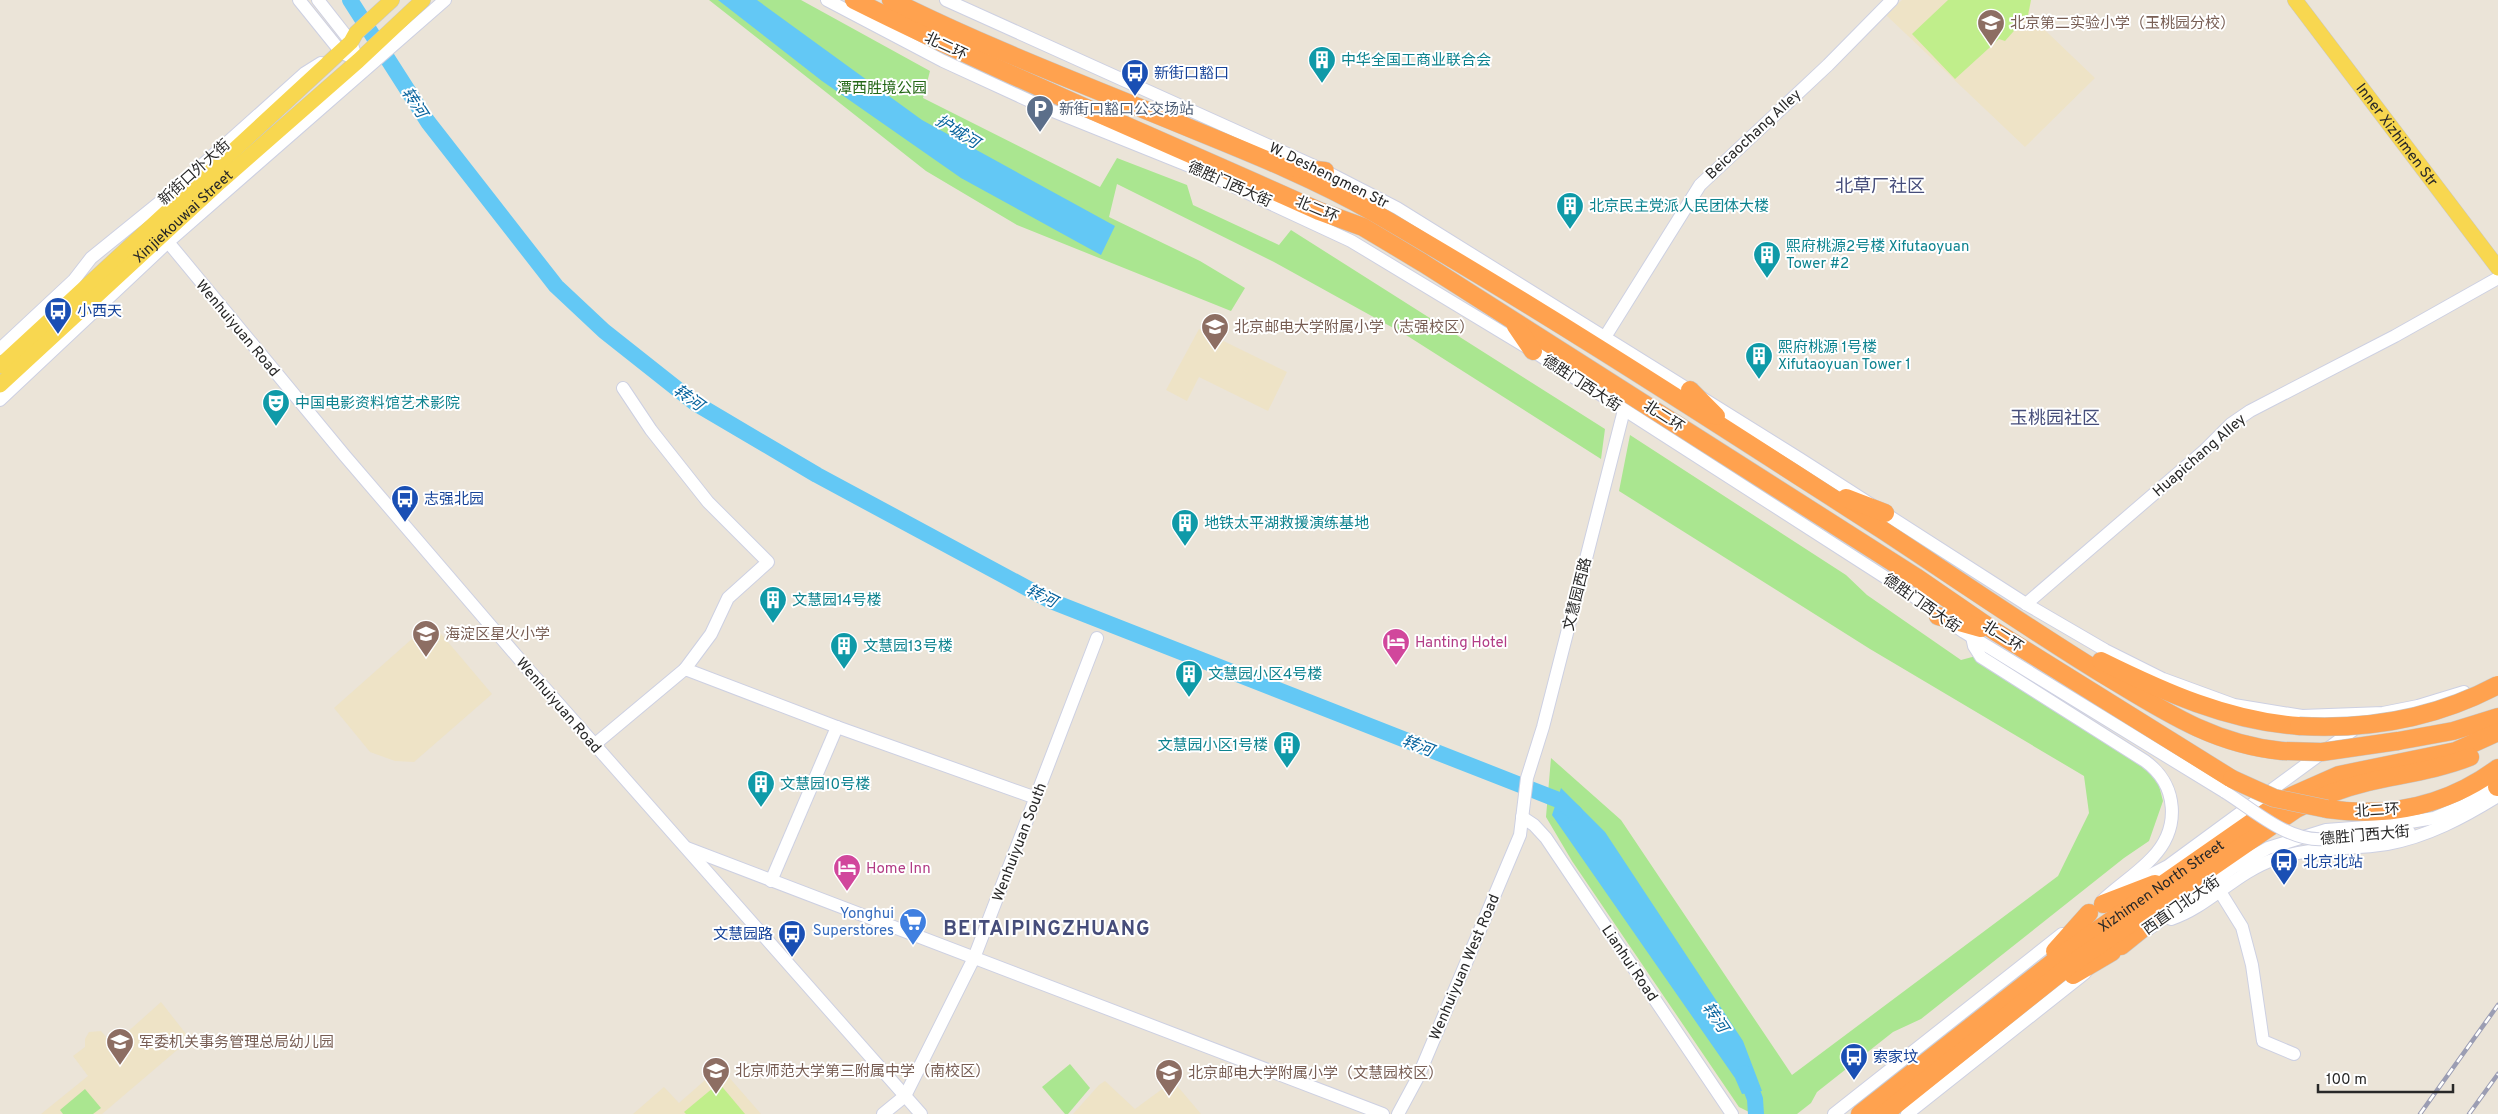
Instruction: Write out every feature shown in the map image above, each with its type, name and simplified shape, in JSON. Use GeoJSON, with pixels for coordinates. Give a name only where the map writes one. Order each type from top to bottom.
{"type":"FeatureCollection","features":[{"type":"Feature","properties":{"kind":"highway","name":"北二环"},"geometry":{"type":"LineString","coordinates":[[854,0],[929,38],[1025,82],[1181,148],[1319,211],[1363,227],[1512,319],[1916,577],[2228,785],[2327,810],[2362,812],[2394,810],[2425,804],[2462,791]]}},
{"type":"Feature","properties":{"kind":"highway","name":"北二环"},"geometry":{"type":"LineString","coordinates":[[891,0],[931,20],[1285,167],[1369,210],[1521,300],[1882,530],[2014,619],[2191,726],[2234,742],[2282,751],[2322,752],[2458,730],[2498,716]]}},
{"type":"Feature","properties":{"kind":"highway"},"geometry":{"type":"LineString","coordinates":[[904,0],[931,20]]}},
{"type":"Feature","properties":{"kind":"highway"},"geometry":{"type":"LineString","coordinates":[[1285,167],[1326,171]]}},
{"type":"Feature","properties":{"kind":"highway"},"geometry":{"type":"LineString","coordinates":[[1279,206],[1319,211]]}},
{"type":"Feature","properties":{"kind":"highway"},"geometry":{"type":"LineString","coordinates":[[1512,319],[1533,351]]}},
{"type":"Feature","properties":{"kind":"highway"},"geometry":{"type":"LineString","coordinates":[[1690,390],[1739,439]]}},
{"type":"Feature","properties":{"kind":"highway"},"geometry":{"type":"LineString","coordinates":[[1806,483],[1885,513]]}},
{"type":"Feature","properties":{"kind":"highway"},"geometry":{"type":"LineString","coordinates":[[1938,616],[1996,632]]}},
{"type":"Feature","properties":{"kind":"highway"},"geometry":{"type":"LineString","coordinates":[[2014,619],[2044,627],[2099,660],[2194,703],[2252,720],[2299,726],[2353,727],[2410,718],[2456,704],[2498,685]]}},
{"type":"Feature","properties":{"kind":"highway","name":"Xizhimen North Street"},"geometry":{"type":"LineString","coordinates":[[1884,1114],[2025,1003],[2070,965],[2273,807],[2309,786],[2356,770],[2456,750],[2498,732]]}},
{"type":"Feature","properties":{"kind":"highway","name":"Xizhimen North Street"},"geometry":{"type":"LineString","coordinates":[[1860,1114],[2084,939],[2278,820],[2316,800],[2360,784],[2446,766],[2498,745]]}},
{"type":"Feature","properties":{"kind":"highway"},"geometry":{"type":"LineString","coordinates":[[2462,791],[2498,768]]}},
{"type":"Feature","properties":{"kind":"highway"},"geometry":{"type":"LineString","coordinates":[[2462,791],[2498,786]]}},
{"type":"Feature","properties":{"kind":"highway"},"geometry":{"type":"LineString","coordinates":[[2028,981],[2096,908],[2181,880]]}},
{"type":"Feature","properties":{"kind":"highway"},"geometry":{"type":"LineString","coordinates":[[2025,1003],[2117,949],[2151,922],[2181,880]]}},
{"type":"Feature","properties":{"kind":"main road","name":"新街口外大街"},"geometry":{"type":"LineString","coordinates":[[349,42],[392,0]]}},
{"type":"Feature","properties":{"kind":"main road"},"geometry":{"type":"LineString","coordinates":[[367,61],[388,41],[423,0]]}},
{"type":"Feature","properties":{"kind":"main road","name":"Inner Xizhimen Str"},"geometry":{"type":"LineString","coordinates":[[2295,0],[2498,268]]}},
{"type":"Feature","properties":{"kind":"main road","name":"Xinjiekouwai Street"},"geometry":{"type":"LineString","coordinates":[[0,366],[349,42]]}},
{"type":"Feature","properties":{"kind":"main road","name":"Xinjiekouwai Street"},"geometry":{"type":"LineString","coordinates":[[0,384],[220,182],[367,61]]}},
{"type":"Feature","properties":{"kind":"main road"},"geometry":{"type":"LineString","coordinates":[[220,182],[255,167]]}},
{"type":"Feature","properties":{"kind":"street"},"geometry":{"type":"LineString","coordinates":[[168,242],[255,167],[367,61],[349,42],[299,0]]}},
{"type":"Feature","properties":{"kind":"street"},"geometry":{"type":"LineString","coordinates":[[318,0],[349,42]]}},
{"type":"Feature","properties":{"kind":"street"},"geometry":{"type":"LineString","coordinates":[[388,41],[445,0]]}},
{"type":"Feature","properties":{"kind":"street","name":"德胜门西大街"},"geometry":{"type":"LineString","coordinates":[[827,0],[943,60],[1043,107],[1146,148],[1279,206],[1351,241],[1533,351],[1905,590],[1938,616],[2228,785],[2294,835],[2309,839],[2324,839],[2392,834],[2447,824]]}},
{"type":"Feature","properties":{"kind":"street","name":"W. Deshengmen Str"},"geometry":{"type":"LineString","coordinates":[[946,0],[1326,171],[1397,208],[1690,390]]}},
{"type":"Feature","properties":{"kind":"street","name":"Beicaochang Alley"},"geometry":{"type":"LineString","coordinates":[[1605,337],[1700,185],[1828,65],[1892,0]]}},
{"type":"Feature","properties":{"kind":"street","name":"新街口外大街"},"geometry":{"type":"LineString","coordinates":[[0,349],[74,280],[91,258],[170,194],[305,73],[349,42]]}},
{"type":"Feature","properties":{"kind":"street","name":"Xinjiekouwai Street"},"geometry":{"type":"LineString","coordinates":[[0,400],[168,242]]}},
{"type":"Feature","properties":{"kind":"street","name":"Wenhuiyuan Road"},"geometry":{"type":"LineString","coordinates":[[168,242],[345,456],[594,745],[921,1114]]}},
{"type":"Feature","properties":{"kind":"street","name":"Huapichang Alley"},"geometry":{"type":"LineString","coordinates":[[2026,604],[2205,450],[2231,424],[2250,411],[2395,336],[2498,278]]}},
{"type":"Feature","properties":{"kind":"street"},"geometry":{"type":"LineString","coordinates":[[594,745],[685,669],[711,634],[728,598],[768,562],[708,502],[651,430],[623,388]]}},
{"type":"Feature","properties":{"kind":"street"},"geometry":{"type":"LineString","coordinates":[[1690,390],[2026,604],[2120,658],[2163,679],[2214,699],[2262,711],[2294,716],[2374,714],[2435,702],[2498,676]]}},
{"type":"Feature","properties":{"kind":"street","name":"文慧园西路"},"geometry":{"type":"LineString","coordinates":[[1524,798],[1527,778],[1546,717],[1624,410]]}},
{"type":"Feature","properties":{"kind":"street"},"geometry":{"type":"LineString","coordinates":[[1834,1114],[2096,908],[2152,858],[2162,845],[2172,814],[2170,790],[2160,775],[2143,759],[1981,657],[1974,646],[1972,637]]}},
{"type":"Feature","properties":{"kind":"street","name":"Wenhuiyuan South"},"geometry":{"type":"LineString","coordinates":[[905,1096],[974,958],[1097,638]]}},
{"type":"Feature","properties":{"kind":"street"},"geometry":{"type":"LineString","coordinates":[[685,669],[837,727],[1036,798]]}},
{"type":"Feature","properties":{"kind":"street"},"geometry":{"type":"LineString","coordinates":[[2096,908],[2120,892],[2170,865],[2374,714]]}},
{"type":"Feature","properties":{"kind":"street"},"geometry":{"type":"LineString","coordinates":[[771,881],[837,727]]}},
{"type":"Feature","properties":{"kind":"street"},"geometry":{"type":"LineString","coordinates":[[2152,926],[2184,914],[2254,867],[2289,854],[2391,843],[2424,834],[2447,824],[2498,786]]}},
{"type":"Feature","properties":{"kind":"street","name":"西直门北大街"},"geometry":{"type":"LineString","coordinates":[[1907,1114],[2117,949],[2234,867],[2272,847],[2326,830],[2392,825],[2430,818],[2465,805],[2498,786]]}},
{"type":"Feature","properties":{"kind":"street","name":"Wenhuiyuan West Road"},"geometry":{"type":"LineString","coordinates":[[1398,1114],[1418,1077],[1519,837],[1524,798]]}},
{"type":"Feature","properties":{"kind":"street","name":"Lianhui Road"},"geometry":{"type":"LineString","coordinates":[[1522,817],[1534,824],[1546,838],[1732,1114]]}},
{"type":"Feature","properties":{"kind":"street"},"geometry":{"type":"LineString","coordinates":[[684,847],[1384,1114]]}},
{"type":"Feature","properties":{"kind":"street"},"geometry":{"type":"LineString","coordinates":[[2219,890],[2242,927],[2252,965],[2263,1040],[2294,1054]]}},
{"type":"Feature","properties":{"kind":"street"},"geometry":{"type":"LineString","coordinates":[[883,1114],[905,1096]]}},
{"type":"Feature","properties":{"kind":"shaded area","name":"北京第二实验小学（玉桃园分校）"},"geometry":{"type":"Polygon","coordinates":[[[1902,0],[2031,0],[2029,15],[2095,78],[2025,147],[1886,15],[1902,0]]]}},
{"type":"Feature","properties":{"kind":"shaded area","name":"北京邮电大学附属小学（志强校区）"},"geometry":{"type":"Polygon","coordinates":[[[1199,329],[1287,372],[1268,411],[1199,377],[1187,401],[1166,390],[1199,329]]]}},
{"type":"Feature","properties":{"kind":"shaded area","name":"海淀区星火小学"},"geometry":{"type":"Polygon","coordinates":[[[431,622],[492,694],[414,762],[395,761],[370,752],[334,708],[431,622]]]}},
{"type":"Feature","properties":{"kind":"shaded area","name":"军委机关事务管理总局幼儿园"},"geometry":{"type":"Polygon","coordinates":[[[161,1002],[190,1039],[102,1114],[41,1114],[88,1076],[73,1056],[85,1047],[85,1039],[89,1032],[101,1031],[113,1045],[161,1002]]]}},
{"type":"Feature","properties":{"kind":"shaded area","name":"北京师范大学第三附属中学（南校区）"},"geometry":{"type":"Polygon","coordinates":[[[720,1067],[761,1114],[633,1114],[664,1087],[679,1103],[720,1067]]]}},
{"type":"Feature","properties":{"kind":"shaded area","name":"北京邮电大学附属小学（文慧园校区）"},"geometry":{"type":"Polygon","coordinates":[[[1105,1081],[1135,1109],[1173,1081],[1201,1114],[1073,1114],[1099,1085],[1105,1081]]]}},
{"type":"Feature","properties":{"kind":"green space","name":"潭西胜境公园"},"geometry":{"type":"Polygon","coordinates":[[[709,0],[801,0],[930,71],[923,98],[1100,187],[1117,158],[1187,185],[1193,205],[1279,245],[1291,230],[1605,429],[1601,459],[1406,335],[1274,262],[1117,184],[1109,217],[1200,261],[1245,288],[1231,311],[1017,225],[926,171],[709,0]]]}},
{"type":"Feature","properties":{"kind":"green space"},"geometry":{"type":"Polygon","coordinates":[[[1948,0],[2031,0],[2028,15],[2005,41],[1999,39],[1955,79],[1912,34],[1948,0]]]}},
{"type":"Feature","properties":{"kind":"green space"},"geometry":{"type":"Polygon","coordinates":[[[1630,435],[1846,575],[1867,595],[1961,660],[1976,656],[2144,765],[2158,782],[2163,801],[2149,841],[2124,858],[1921,1019],[1893,1032],[1817,1092],[1811,1103],[1797,1114],[1753,1114],[1739,1107],[1572,861],[1546,817],[1551,758],[1621,820],[1792,1075],[2058,876],[2089,813],[2084,776],[1870,649],[1619,491],[1630,435]]]}},
{"type":"Feature","properties":{"kind":"green space"},"geometry":{"type":"Polygon","coordinates":[[[1070,1064],[1090,1088],[1068,1114],[1065,1114],[1042,1087],[1070,1064]]]}},
{"type":"Feature","properties":{"kind":"green space"},"geometry":{"type":"Polygon","coordinates":[[[719,1083],[745,1114],[686,1114],[684,1112],[719,1083]]]}},
{"type":"Feature","properties":{"kind":"green space"},"geometry":{"type":"Polygon","coordinates":[[[85,1089],[101,1108],[93,1114],[63,1114],[60,1110],[85,1089]]]}},
{"type":"Feature","properties":{"kind":"water"},"geometry":{"type":"Polygon","coordinates":[[[718,0],[757,0],[922,120],[1115,226],[1101,255],[961,178],[822,81],[718,0]]]}},
{"type":"Feature","properties":{"kind":"water"},"geometry":{"type":"Polygon","coordinates":[[[1561,788],[1605,832],[1743,1041],[1762,1091],[1742,1094],[1735,1078],[1552,815],[1561,788]]]}},
{"type":"Feature","properties":{"kind":"waterway","name":"转河"},"geometry":{"type":"LineString","coordinates":[[350,0],[428,122],[556,286],[604,331],[695,403],[817,475],[1051,601],[1561,801],[1575,813]]}},
{"type":"Feature","properties":{"kind":"waterway","name":"转河"},"geometry":{"type":"LineString","coordinates":[[1745,1073],[1755,1099],[1756,1114]]}},
{"type":"Feature","properties":{"kind":"railway"},"geometry":{"type":"LineString","coordinates":[[2420,1114],[2498,1005]]}},
{"type":"Feature","properties":{"kind":"railway"},"geometry":{"type":"LineString","coordinates":[[2469,1114],[2498,1074]]}},
{"type":"Feature","properties":{"kind":"place","name":"北京第二实验小学（玉桃园分校）"},"geometry":{"type":"Point","coordinates":[1991,47]}},
{"type":"Feature","properties":{"kind":"place","name":"中华全国工商业联合会"},"geometry":{"type":"Point","coordinates":[1322,84]}},
{"type":"Feature","properties":{"kind":"place","name":"新街口豁口"},"geometry":{"type":"Point","coordinates":[1135,97]}},
{"type":"Feature","properties":{"kind":"place","name":"新街口豁口公交场站"},"geometry":{"type":"Point","coordinates":[1040,133]}},
{"type":"Feature","properties":{"kind":"place","name":"北京民主党派人民团体大楼"},"geometry":{"type":"Point","coordinates":[1570,230]}},
{"type":"Feature","properties":{"kind":"place","name":"熙府桃源2号楼 Xifutaoyuan Tower #2"},"geometry":{"type":"Point","coordinates":[1767,279]}},
{"type":"Feature","properties":{"kind":"place","name":"小西天"},"geometry":{"type":"Point","coordinates":[58,335]}},
{"type":"Feature","properties":{"kind":"place","name":"北京邮电大学附属小学（志强校区）"},"geometry":{"type":"Point","coordinates":[1215,351]}},
{"type":"Feature","properties":{"kind":"place","name":"熙府桃源 1号楼 Xifutaoyuan Tower 1"},"geometry":{"type":"Point","coordinates":[1759,380]}},
{"type":"Feature","properties":{"kind":"place","name":"中国电影资料馆艺术影院"},"geometry":{"type":"Point","coordinates":[276,427]}},
{"type":"Feature","properties":{"kind":"place","name":"志强北园"},"geometry":{"type":"Point","coordinates":[405,523]}},
{"type":"Feature","properties":{"kind":"place","name":"地铁太平湖救援演练基地"},"geometry":{"type":"Point","coordinates":[1185,547]}},
{"type":"Feature","properties":{"kind":"place","name":"文慧园14号楼"},"geometry":{"type":"Point","coordinates":[773,624]}},
{"type":"Feature","properties":{"kind":"place","name":"海淀区星火小学"},"geometry":{"type":"Point","coordinates":[426,658]}},
{"type":"Feature","properties":{"kind":"place","name":"Hanting Hotel"},"geometry":{"type":"Point","coordinates":[1396,666]}},
{"type":"Feature","properties":{"kind":"place","name":"文慧园13号楼"},"geometry":{"type":"Point","coordinates":[844,670]}},
{"type":"Feature","properties":{"kind":"place","name":"文慧园小区4号楼"},"geometry":{"type":"Point","coordinates":[1189,698]}},
{"type":"Feature","properties":{"kind":"place","name":"文慧园小区1号楼"},"geometry":{"type":"Point","coordinates":[1287,769]}},
{"type":"Feature","properties":{"kind":"place","name":"文慧园10号楼"},"geometry":{"type":"Point","coordinates":[761,808]}},
{"type":"Feature","properties":{"kind":"place","name":"北京北站"},"geometry":{"type":"Point","coordinates":[2284,886]}},
{"type":"Feature","properties":{"kind":"place","name":"Home Inn"},"geometry":{"type":"Point","coordinates":[847,892]}},
{"type":"Feature","properties":{"kind":"place","name":"Yonghui Superstores"},"geometry":{"type":"Point","coordinates":[913,946]}},
{"type":"Feature","properties":{"kind":"place","name":"文慧园路"},"geometry":{"type":"Point","coordinates":[792,958]}},
{"type":"Feature","properties":{"kind":"place","name":"军委机关事务管理总局幼儿园"},"geometry":{"type":"Point","coordinates":[120,1066]}},
{"type":"Feature","properties":{"kind":"place","name":"索家坟"},"geometry":{"type":"Point","coordinates":[1854,1081]}},
{"type":"Feature","properties":{"kind":"place","name":"北京师范大学第三附属中学（南校区）"},"geometry":{"type":"Point","coordinates":[716,1095]}},
{"type":"Feature","properties":{"kind":"place","name":"北京邮电大学附属小学（文慧园校区）"},"geometry":{"type":"Point","coordinates":[1169,1097]}},
{"type":"Feature","properties":{"kind":"district","name":"北草厂社区"},"geometry":{"type":"Point","coordinates":[1880,186]}},
{"type":"Feature","properties":{"kind":"district","name":"玉桃园社区"},"geometry":{"type":"Point","coordinates":[2055,418]}},
{"type":"Feature","properties":{"kind":"district","name":"BEITAIPINGZHUANG"},"geometry":{"type":"Point","coordinates":[1047,928]}},
{"type":"Feature","properties":{"kind":"water label","name":"护城河"},"geometry":{"type":"Point","coordinates":[958,131]}}]}
